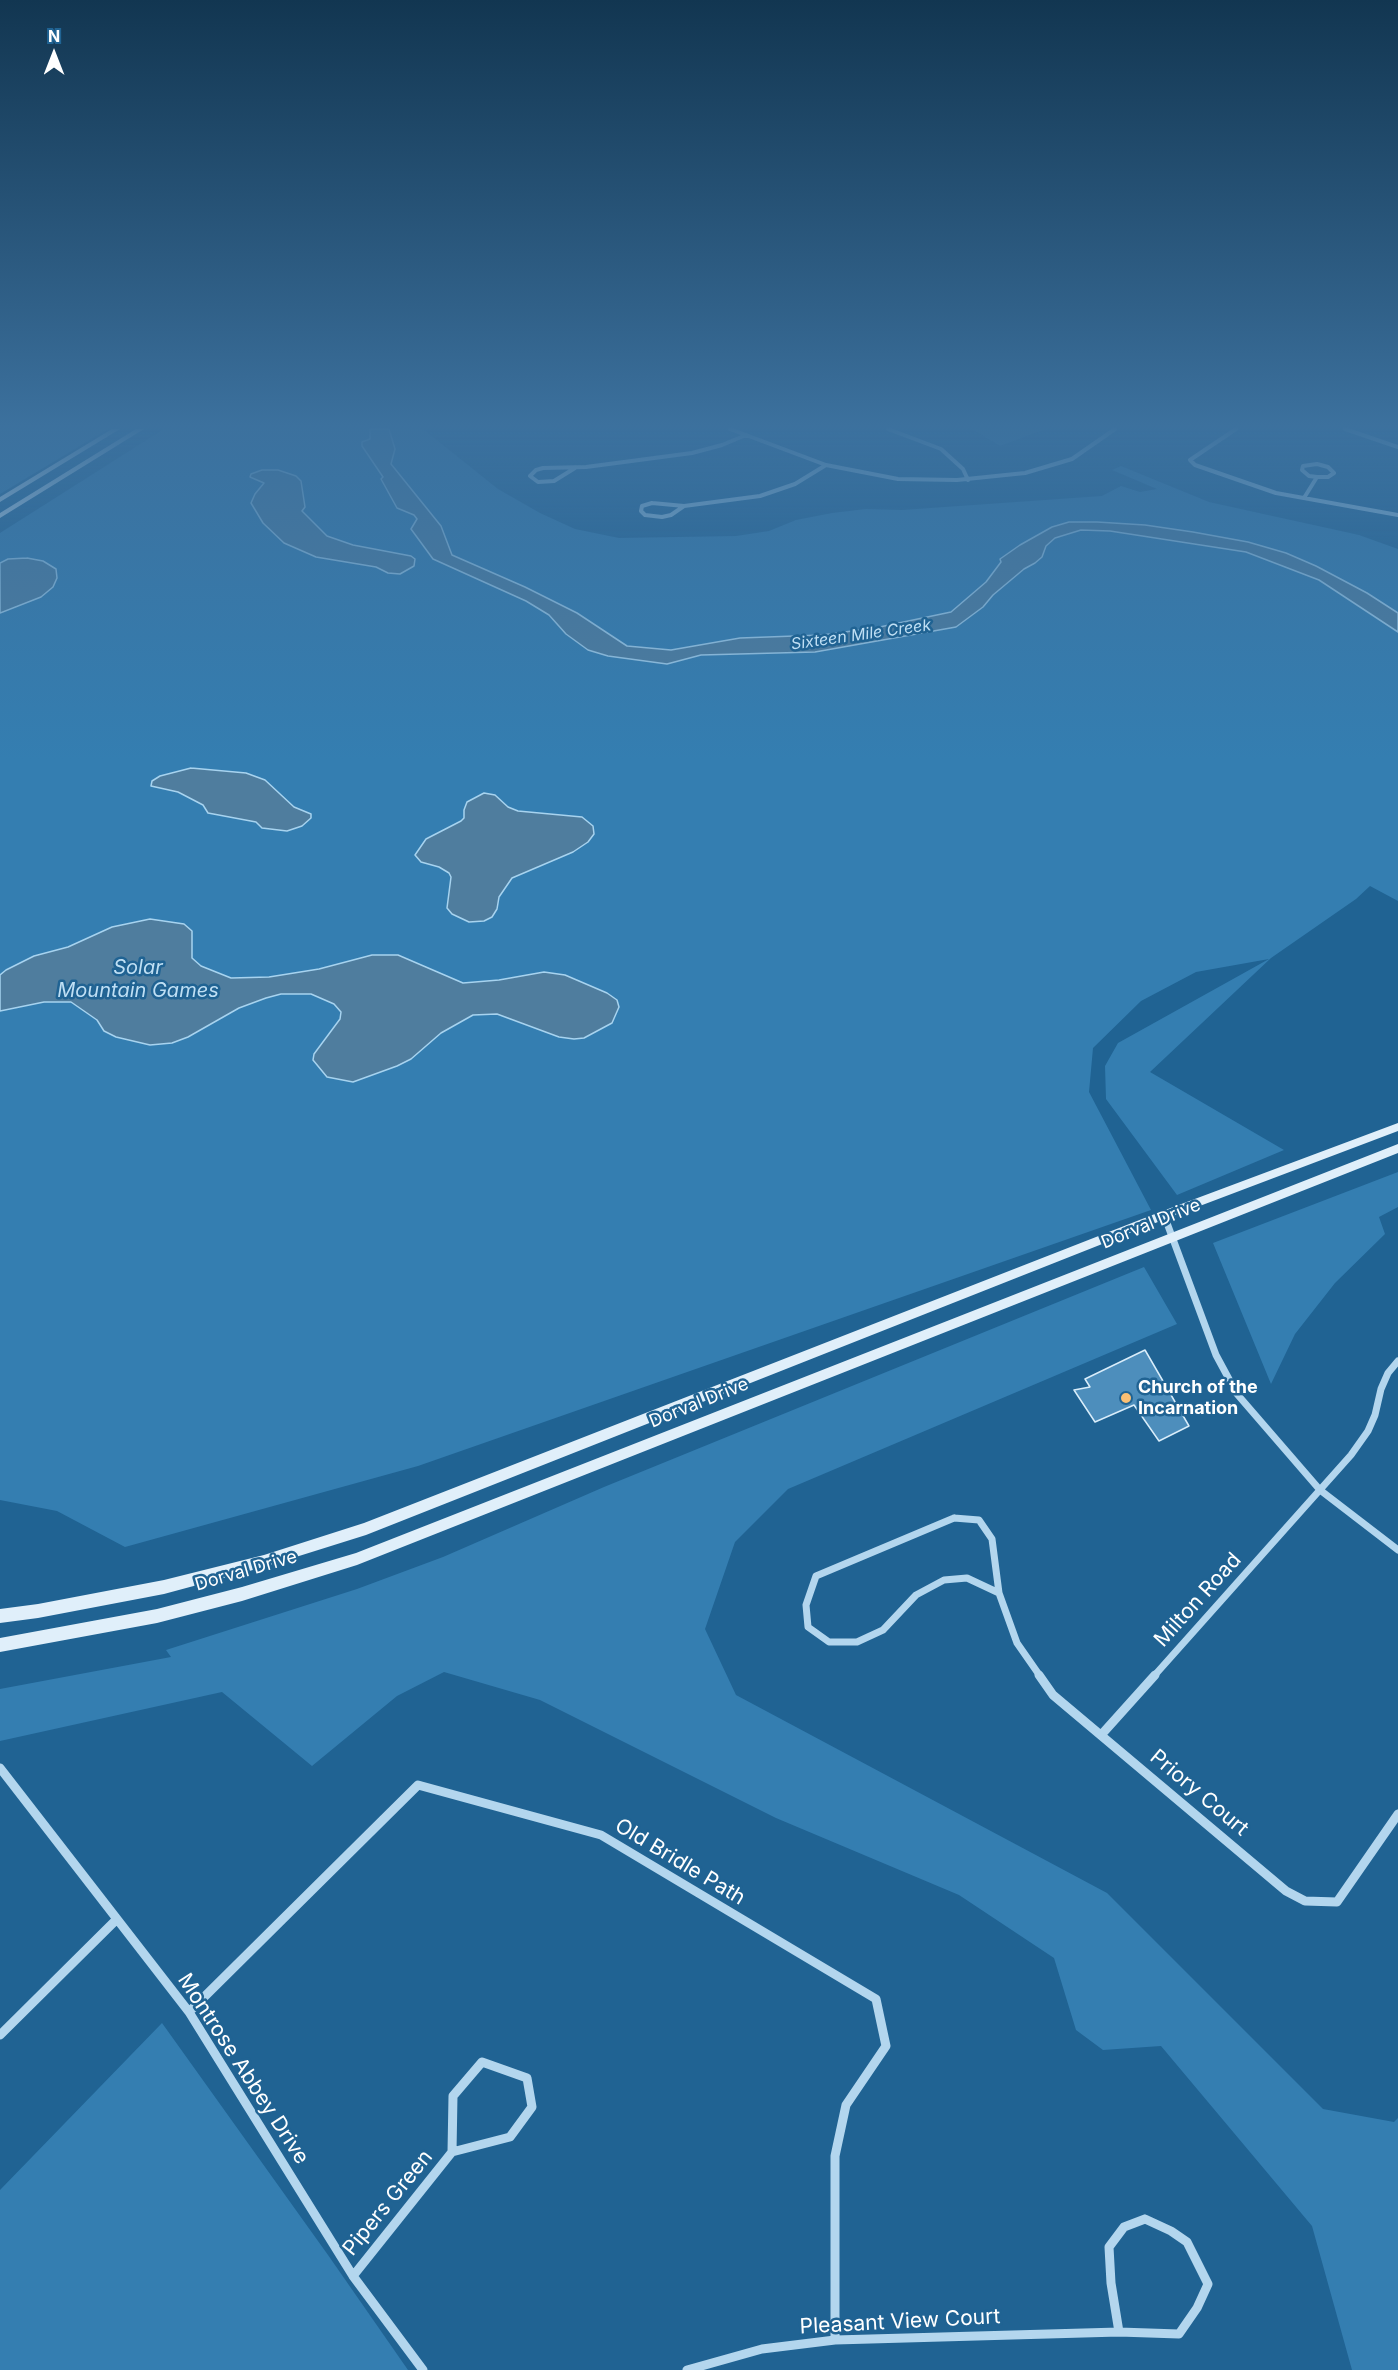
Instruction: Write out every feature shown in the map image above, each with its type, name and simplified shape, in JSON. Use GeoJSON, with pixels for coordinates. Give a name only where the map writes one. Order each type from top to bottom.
{"type":"FeatureCollection","features":[{"type":"Feature","properties":{"kind":"main road","name":"Dorval Drive"},"geometry":{"type":"LineString","coordinates":[[0,1616],[164,1587],[264,1561],[366,1529],[1164,1215],[1398,1127]]}},
{"type":"Feature","properties":{"kind":"main road","name":"Dorval Drive"},"geometry":{"type":"LineString","coordinates":[[0,1645],[157,1616],[242,1594],[357,1559],[1398,1148]]}},
{"type":"Feature","properties":{"kind":"street"},"geometry":{"type":"LineString","coordinates":[[1164,1215],[1187,1271],[1216,1355],[1237,1394],[1320,1490],[1398,1550]]}},
{"type":"Feature","properties":{"kind":"street","name":"Milton Road"},"geometry":{"type":"LineString","coordinates":[[1102,1734],[1351,1455],[1368,1431],[1375,1415],[1381,1389],[1398,1361]]}},
{"type":"Feature","properties":{"kind":"street","name":"Priory Court"},"geometry":{"type":"LineString","coordinates":[[999,1593],[968,1578],[944,1580],[916,1595],[883,1630],[857,1642],[829,1642],[808,1627],[806,1605],[816,1576],[954,1518],[979,1520],[992,1539],[999,1593],[1017,1643],[1053,1695],[1286,1891],[1305,1901],[1338,1902],[1398,1814]]}},
{"type":"Feature","properties":{"kind":"street","name":"Montrose Abbey Drive"},"geometry":{"type":"LineString","coordinates":[[0,1768],[189,2012],[353,2276],[423,2370]]}},
{"type":"Feature","properties":{"kind":"street","name":"Old Bridle Path"},"geometry":{"type":"LineString","coordinates":[[189,2012],[418,1785],[601,1835],[876,1999],[886,2046],[846,2105],[835,2156],[835,2340]]}},
{"type":"Feature","properties":{"kind":"street"},"geometry":{"type":"LineString","coordinates":[[0,2035],[117,1918]]}},
{"type":"Feature","properties":{"kind":"street","name":"Pipers Green"},"geometry":{"type":"LineString","coordinates":[[353,2276],[452,2152],[510,2136],[532,2107],[527,2078],[482,2062],[453,2096],[452,2152]]}},
{"type":"Feature","properties":{"kind":"street","name":"Pleasant View Court"},"geometry":{"type":"LineString","coordinates":[[687,2370],[762,2349],[835,2340],[1119,2332],[1179,2334],[1197,2308],[1208,2284],[1187,2241],[1145,2219],[1124,2227],[1109,2247],[1111,2283],[1119,2332]]}},
{"type":"Feature","properties":{"kind":"shaded area"},"geometry":{"type":"Polygon","coordinates":[[[0,540],[1372,540],[1398,549],[1398,901],[1370,886],[1356,899],[1271,958],[1150,1072],[1284,1150],[1177,1195],[1106,1099],[1105,1066],[1118,1043],[1269,959],[1196,972],[1141,1001],[1093,1048],[1089,1092],[1151,1210],[418,1466],[125,1547],[57,1511],[0,1500],[0,540]]]}},
{"type":"Feature","properties":{"kind":"shaded area"},"geometry":{"type":"Polygon","coordinates":[[[1398,1172],[1398,1207],[1379,1217],[1385,1234],[1335,1283],[1295,1334],[1271,1384],[1213,1243],[1398,1172]]]}},
{"type":"Feature","properties":{"kind":"shaded area"},"geometry":{"type":"Polygon","coordinates":[[[1144,1267],[1177,1324],[788,1489],[735,1542],[705,1629],[736,1695],[1107,1893],[1323,2109],[1394,2122],[1398,2118],[1398,2370],[1352,2370],[1312,2226],[1161,2046],[1103,2050],[1076,2030],[1054,1958],[959,1895],[776,1818],[540,1700],[444,1672],[397,1696],[312,1766],[222,1692],[0,1741],[0,1689],[171,1657],[166,1650],[357,1589],[443,1557],[604,1487],[1144,1267]]]}},
{"type":"Feature","properties":{"kind":"shaded area"},"geometry":{"type":"Polygon","coordinates":[[[162,2023],[408,2370],[0,2370],[0,2190],[162,2023]]]}},
{"type":"Feature","properties":{"kind":"water"},"geometry":{"type":"Polygon","coordinates":[[[280,540],[337,540],[353,545],[411,556],[415,559],[414,566],[400,574],[388,573],[376,567],[316,557],[280,540]]]}},
{"type":"Feature","properties":{"kind":"water","name":"Sixteen Mile Creek"},"geometry":{"type":"Polygon","coordinates":[[[419,540],[446,540],[452,555],[577,613],[627,646],[671,650],[740,638],[822,635],[875,628],[951,612],[986,582],[1001,562],[1000,559],[1030,540],[1053,540],[1046,546],[1042,557],[1024,569],[993,595],[983,607],[956,627],[815,652],[701,655],[667,664],[608,656],[588,650],[566,634],[549,615],[526,601],[433,559],[419,540]]]}},
{"type":"Feature","properties":{"kind":"water","name":"Sixteen Mile Creek"},"geometry":{"type":"Polygon","coordinates":[[[1166,540],[1235,540],[1286,553],[1367,593],[1398,613],[1398,632],[1319,580],[1246,552],[1166,540]]]}},
{"type":"Feature","properties":{"kind":"water"},"geometry":{"type":"Polygon","coordinates":[[[27,558],[43,561],[56,569],[57,578],[53,587],[41,597],[0,613],[0,563],[8,559],[27,558]]]}},
{"type":"Feature","properties":{"kind":"water"},"geometry":{"type":"Polygon","coordinates":[[[191,768],[246,773],[265,780],[294,807],[311,814],[311,818],[302,826],[287,831],[262,828],[256,822],[208,813],[203,805],[178,792],[151,786],[152,781],[160,776],[191,768]]]}},
{"type":"Feature","properties":{"kind":"water"},"geometry":{"type":"Polygon","coordinates":[[[484,793],[495,795],[508,807],[518,811],[582,817],[593,826],[594,834],[588,842],[573,852],[512,878],[499,897],[497,909],[492,917],[484,921],[469,922],[452,914],[447,908],[451,877],[449,873],[439,867],[421,862],[415,855],[426,839],[461,821],[464,818],[467,802],[484,793]]]}},
{"type":"Feature","properties":{"kind":"water","name":"Solar Mountain Games"},"geometry":{"type":"Polygon","coordinates":[[[150,919],[184,924],[192,931],[192,958],[201,966],[231,978],[269,977],[319,969],[372,955],[398,955],[463,983],[499,980],[544,972],[565,975],[607,993],[617,1000],[619,1007],[612,1023],[584,1038],[574,1039],[559,1037],[497,1014],[473,1015],[441,1033],[411,1059],[353,1082],[327,1077],[313,1060],[314,1054],[340,1019],[341,1012],[334,1004],[311,994],[281,994],[266,998],[239,1008],[188,1037],[172,1043],[150,1045],[116,1037],[104,1031],[97,1020],[71,1002],[44,1002],[0,1011],[0,975],[6,970],[34,956],[68,947],[112,927],[150,919]]]}},
{"type":"Feature","properties":{"kind":"building","name":"Church of the Incarnation"},"geometry":{"type":"Polygon","coordinates":[[[1145,1350],[1189,1426],[1159,1441],[1134,1405],[1095,1422],[1074,1390],[1090,1387],[1085,1379],[1145,1350]]]}},
{"type":"Feature","properties":{"kind":"place","name":"Church of the Incarnation"},"geometry":{"type":"Point","coordinates":[1126,1398]}}]}
